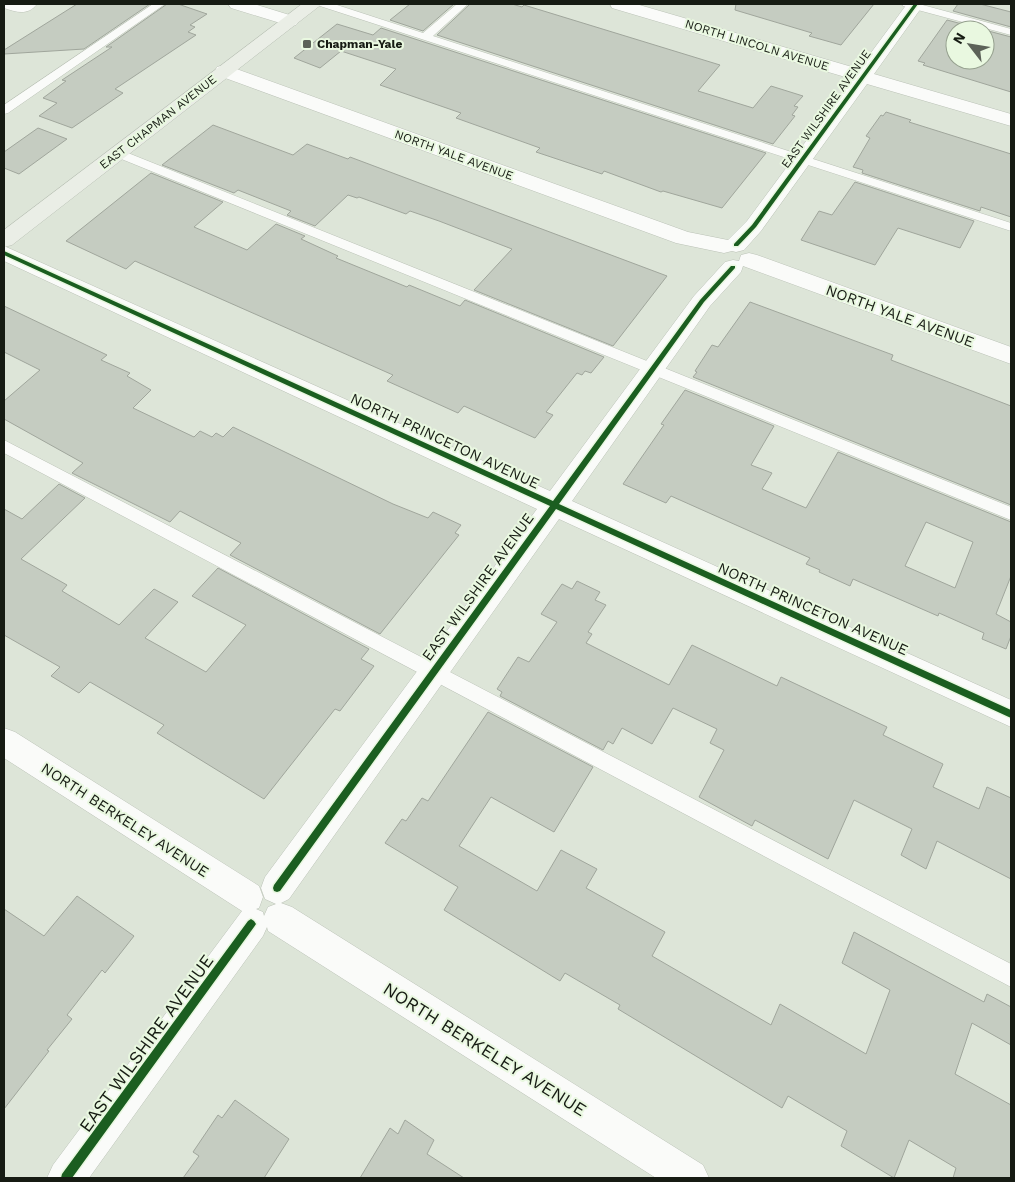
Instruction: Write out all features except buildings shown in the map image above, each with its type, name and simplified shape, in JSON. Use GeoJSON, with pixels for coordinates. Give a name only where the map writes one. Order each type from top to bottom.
{"type":"FeatureCollection","features":[{"type":"Feature","properties":{"kind":"main road","name":"EAST CHAPMAN AVENUE"},"geometry":{"type":"LineString","coordinates":[[4,240],[313,4]]}},
{"type":"Feature","properties":{"kind":"street"},"geometry":{"type":"LineString","coordinates":[[237,4],[290,21]]}},
{"type":"Feature","properties":{"kind":"street","name":"NORTH LINCOLN AVENUE"},"geometry":{"type":"LineString","coordinates":[[618,4],[1011,120]]}},
{"type":"Feature","properties":{"kind":"street","name":"EAST WILSHIRE AVENUE"},"geometry":{"type":"LineString","coordinates":[[66,1178],[734,257],[754,226],[864,77],[913,4]]}},
{"type":"Feature","properties":{"kind":"street","name":"NORTH YALE AVENUE"},"geometry":{"type":"LineString","coordinates":[[224,71],[1011,356]]}},
{"type":"Feature","properties":{"kind":"street","name":"NORTH PRINCETON AVENUE"},"geometry":{"type":"LineString","coordinates":[[4,253],[1011,714]]}},
{"type":"Feature","properties":{"kind":"street","name":"NORTH BERKELEY AVENUE"},"geometry":{"type":"LineString","coordinates":[[4,742],[690,1178]]}},
{"type":"Feature","properties":{"kind":"lane"},"geometry":{"type":"LineString","coordinates":[[4,110],[160,4]]}},
{"type":"Feature","properties":{"kind":"lane"},"geometry":{"type":"LineString","coordinates":[[324,4],[1011,227]]}},
{"type":"Feature","properties":{"kind":"lane"},"geometry":{"type":"LineString","coordinates":[[425,36],[463,4]]}},
{"type":"Feature","properties":{"kind":"lane"},"geometry":{"type":"LineString","coordinates":[[913,4],[1011,32]]}},
{"type":"Feature","properties":{"kind":"lane"},"geometry":{"type":"LineString","coordinates":[[118,153],[1011,514]]}},
{"type":"Feature","properties":{"kind":"lane"},"geometry":{"type":"LineString","coordinates":[[4,446],[1011,976]]}},
{"type":"Feature","properties":{"kind":"cycle path"},"geometry":{"type":"LineString","coordinates":[[736,245],[754,226],[916,4]]}},
{"type":"Feature","properties":{"kind":"cycle path"},"geometry":{"type":"LineString","coordinates":[[4,253],[1011,714]]}},
{"type":"Feature","properties":{"kind":"cycle path"},"geometry":{"type":"LineString","coordinates":[[277,888],[702,301],[733,267]]}},
{"type":"Feature","properties":{"kind":"cycle path"},"geometry":{"type":"LineString","coordinates":[[66,1178],[251,924]]}},
{"type":"Feature","properties":{"kind":"place","name":"Chapman-Yale"},"geometry":{"type":"Point","coordinates":[307,44]}}]}
